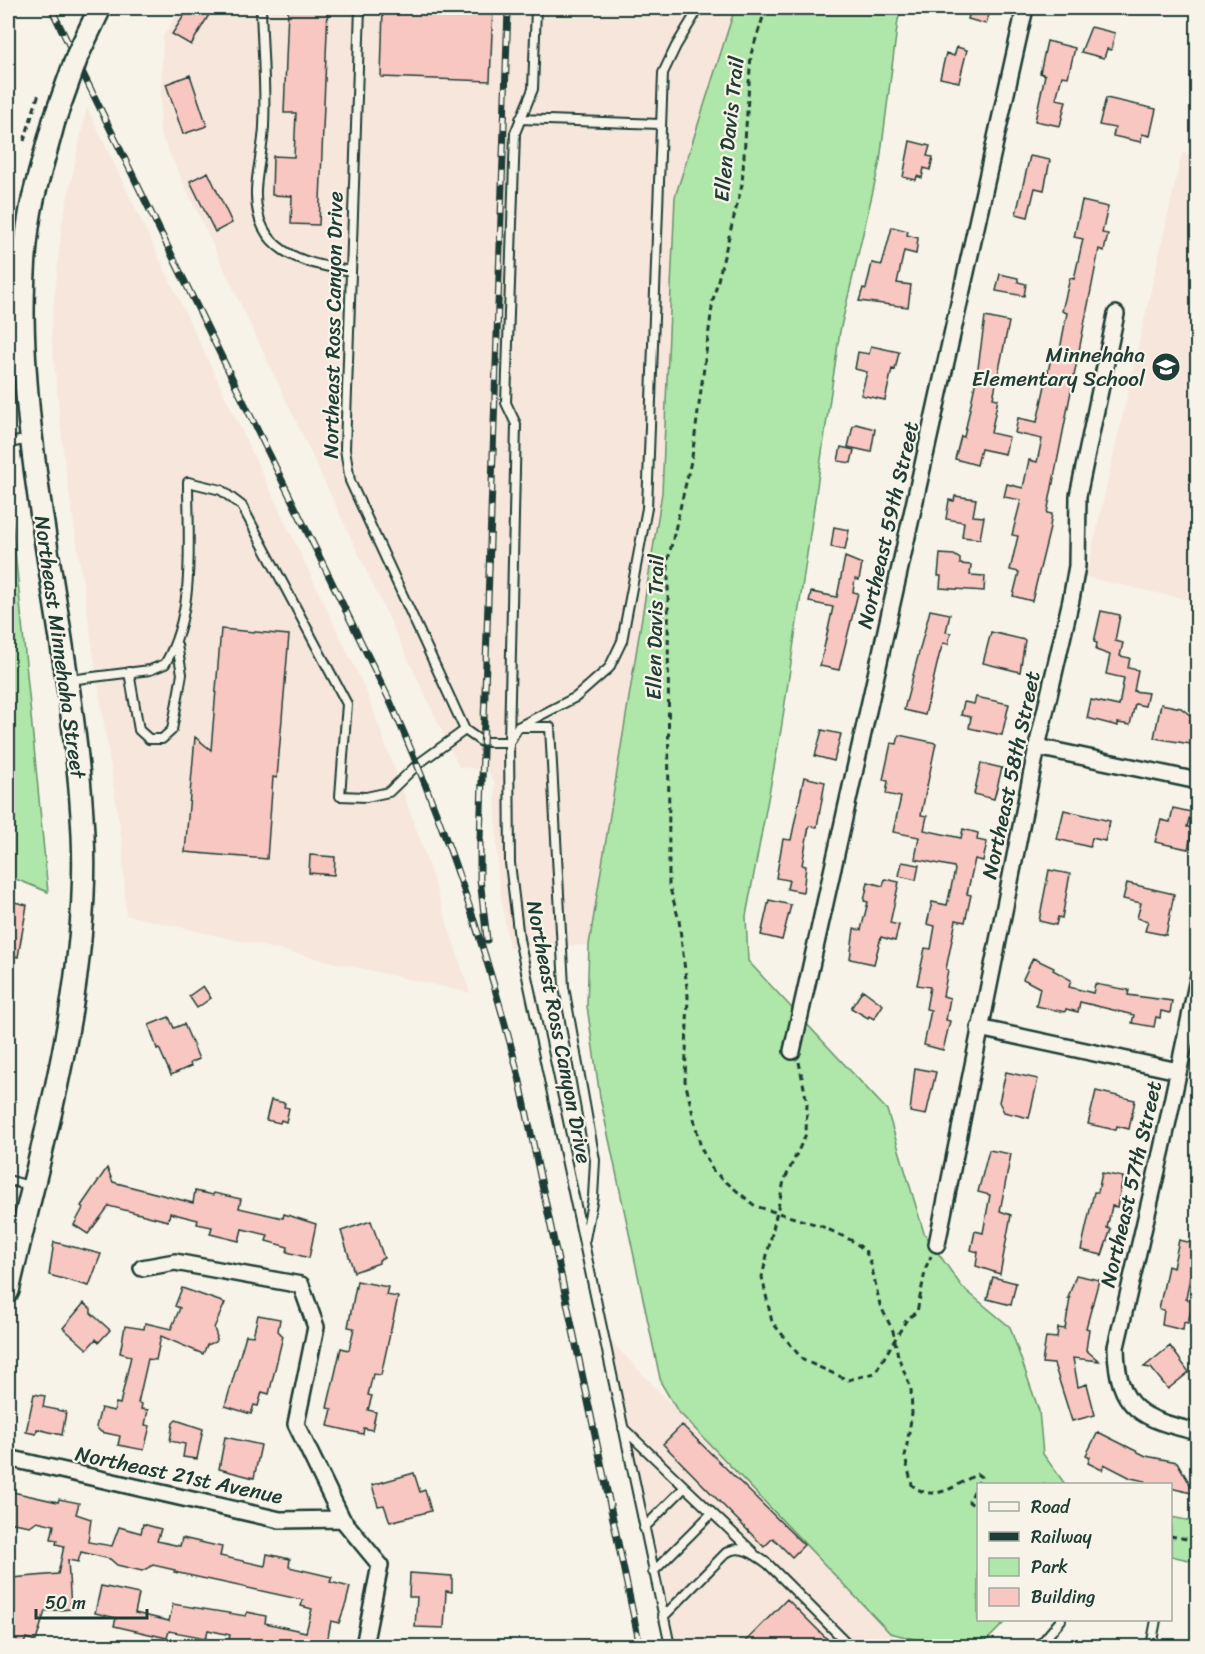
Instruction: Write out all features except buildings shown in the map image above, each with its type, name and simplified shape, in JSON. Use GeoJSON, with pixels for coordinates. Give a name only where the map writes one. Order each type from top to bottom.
{"type":"FeatureCollection","features":[{"type":"Feature","properties":{"kind":"main road","name":"Northeast Minnehaha Street"},"geometry":{"type":"LineString","coordinates":[[8,1291],[68,1029],[77,977],[82,923],[83,832],[26,380],[23,311],[27,255],[33,198],[54,121],[75,62],[100,8]]}},
{"type":"Feature","properties":{"kind":"street","name":"Northeast 59th Street"},"geometry":{"type":"LineString","coordinates":[[792,1052],[1025,8]]}},
{"type":"Feature","properties":{"kind":"street","name":"Northeast 58th Street"},"geometry":{"type":"LineString","coordinates":[[937,1244],[1037,747],[1071,600],[1077,566],[1078,496],[1116,314]]}},
{"type":"Feature","properties":{"kind":"street"},"geometry":{"type":"LineString","coordinates":[[1037,747],[1197,781]]}},
{"type":"Feature","properties":{"kind":"street","name":"Northeast 57th Street"},"geometry":{"type":"LineString","coordinates":[[1197,979],[1116,1347],[1116,1374],[1126,1398],[1141,1413],[1166,1425],[1197,1432]]}},
{"type":"Feature","properties":{"kind":"street"},"geometry":{"type":"LineString","coordinates":[[979,1028],[1178,1071]]}},
{"type":"Feature","properties":{"kind":"street"},"geometry":{"type":"LineString","coordinates":[[142,1268],[175,1262],[301,1285],[316,1327],[296,1424],[342,1519],[380,1565],[364,1647]]}},
{"type":"Feature","properties":{"kind":"street","name":"Northeast 21st Avenue"},"geometry":{"type":"LineString","coordinates":[[8,1458],[280,1520],[342,1519]]}},
{"type":"Feature","properties":{"kind":"lane"},"geometry":{"type":"LineString","coordinates":[[261,8],[264,127],[256,189],[256,215],[262,230],[285,253],[304,262],[351,271]]}},
{"type":"Feature","properties":{"kind":"lane","name":"Northeast Ross Canyon Drive"},"geometry":{"type":"LineString","coordinates":[[360,8],[345,449],[350,481],[465,730]]}},
{"type":"Feature","properties":{"kind":"lane","name":"Northeast Ross Canyon Drive"},"geometry":{"type":"LineString","coordinates":[[536,8],[533,89],[514,133],[506,403],[516,424],[509,742],[510,862],[519,939],[670,1647]]}},
{"type":"Feature","properties":{"kind":"lane"},"geometry":{"type":"LineString","coordinates":[[65,680],[129,672],[165,664],[177,645],[184,613],[188,559],[188,482],[221,490],[242,506],[347,704],[340,796],[366,797],[389,792],[418,764],[465,730],[482,742],[509,742],[518,727],[576,697],[609,668],[622,641],[647,508],[663,73],[699,8]]}},
{"type":"Feature","properties":{"kind":"lane"},"geometry":{"type":"LineString","coordinates":[[520,119],[660,124]]}},
{"type":"Feature","properties":{"kind":"lane"},"geometry":{"type":"LineString","coordinates":[[8,443],[33,439]]}},
{"type":"Feature","properties":{"kind":"lane"},"geometry":{"type":"LineString","coordinates":[[129,672],[139,730],[149,739],[162,739],[172,730],[182,674],[177,645]]}},
{"type":"Feature","properties":{"kind":"lane"},"geometry":{"type":"LineString","coordinates":[[518,727],[550,727],[564,987],[595,1160],[593,1197],[584,1244]]}},
{"type":"Feature","properties":{"kind":"lane"},"geometry":{"type":"LineString","coordinates":[[8,1180],[32,1186]]}},
{"type":"Feature","properties":{"kind":"lane"},"geometry":{"type":"LineString","coordinates":[[622,1427],[850,1647]]}},
{"type":"Feature","properties":{"kind":"lane"},"geometry":{"type":"LineString","coordinates":[[644,1528],[685,1486]]}},
{"type":"Feature","properties":{"kind":"lane"},"geometry":{"type":"LineString","coordinates":[[653,1572],[712,1513]]}},
{"type":"Feature","properties":{"kind":"lane"},"geometry":{"type":"LineString","coordinates":[[663,1617],[732,1549],[755,1554]]}},
{"type":"Feature","properties":{"kind":"lane"},"geometry":{"type":"LineString","coordinates":[[1039,1647],[1060,1621]]}},
{"type":"Feature","properties":{"kind":"lane"},"geometry":{"type":"LineString","coordinates":[[1151,1647],[1156,1621]]}},
{"type":"Feature","properties":{"kind":"path","name":"Ellen Davis Trail"},"geometry":{"type":"LineString","coordinates":[[766,8],[751,54],[742,185],[712,300],[692,457],[668,560],[669,885],[679,920],[688,996],[685,1081],[694,1127],[701,1148],[713,1171],[755,1206],[820,1226],[852,1240],[865,1250],[872,1264],[880,1305],[895,1340],[911,1389],[912,1406],[905,1457],[912,1485],[926,1494],[936,1494],[958,1486],[977,1474],[981,1477],[978,1483]]}},
{"type":"Feature","properties":{"kind":"path"},"geometry":{"type":"LineString","coordinates":[[24,141],[39,93]]}},
{"type":"Feature","properties":{"kind":"path"},"geometry":{"type":"LineString","coordinates":[[792,1052],[800,1065],[807,1103],[806,1134],[784,1181],[762,1277],[772,1322],[803,1360],[848,1380],[875,1373],[907,1319],[917,1312],[926,1267],[937,1244]]}},
{"type":"Feature","properties":{"kind":"path","name":"Ellen Davis Trail"},"geometry":{"type":"LineString","coordinates":[[977,1485],[969,1502],[975,1506],[977,1505]]}},
{"type":"Feature","properties":{"kind":"path"},"geometry":{"type":"LineString","coordinates":[[1172,1536],[1197,1541]]}},
{"type":"Feature","properties":{"kind":"shaded area"},"geometry":{"type":"Polygon","coordinates":[[[182,8],[735,8],[675,197],[662,493],[589,945],[509,948],[498,876],[495,783],[487,770],[459,767],[160,133],[163,36],[182,8]]]}},
{"type":"Feature","properties":{"kind":"shaded area"},"geometry":{"type":"Polygon","coordinates":[[[87,107],[366,691],[420,839],[470,993],[126,915],[122,842],[64,458],[51,331],[62,224],[87,107]]]}},
{"type":"Feature","properties":{"kind":"shaded area","name":"Minnehaha Elementary School"},"geometry":{"type":"Polygon","coordinates":[[[1182,153],[1198,156],[1197,602],[1086,577],[1182,153]]]}},
{"type":"Feature","properties":{"kind":"shaded area"},"geometry":{"type":"Polygon","coordinates":[[[611,1341],[903,1646],[676,1646],[611,1341]]]}},
{"type":"Feature","properties":{"kind":"green space"},"geometry":{"type":"Polygon","coordinates":[[[735,8],[902,8],[898,20],[880,161],[840,331],[781,730],[746,916],[748,961],[887,1110],[924,1233],[962,1287],[1010,1327],[1039,1411],[1043,1454],[1064,1483],[977,1483],[977,1621],[1006,1621],[983,1644],[974,1646],[942,1646],[890,1633],[677,1410],[661,1383],[600,1097],[587,1006],[589,945],[662,493],[675,197],[735,8]]]}},
{"type":"Feature","properties":{"kind":"green space"},"geometry":{"type":"Polygon","coordinates":[[[8,478],[48,892],[8,876],[8,478]]]}},
{"type":"Feature","properties":{"kind":"green space"},"geometry":{"type":"Polygon","coordinates":[[[1172,1517],[1197,1522],[1197,1562],[1172,1556],[1172,1517]]]}},
{"type":"Feature","properties":{"kind":"railway"},"geometry":{"type":"LineString","coordinates":[[51,8],[389,699],[446,838],[493,980],[519,1077],[640,1646]]}},
{"type":"Feature","properties":{"kind":"railway"},"geometry":{"type":"LineString","coordinates":[[487,940],[480,879],[480,840],[508,8]]}},
{"type":"Feature","properties":{"kind":"place","name":"Minnehaha Elementary School"},"geometry":{"type":"Point","coordinates":[1166,367]}}]}
